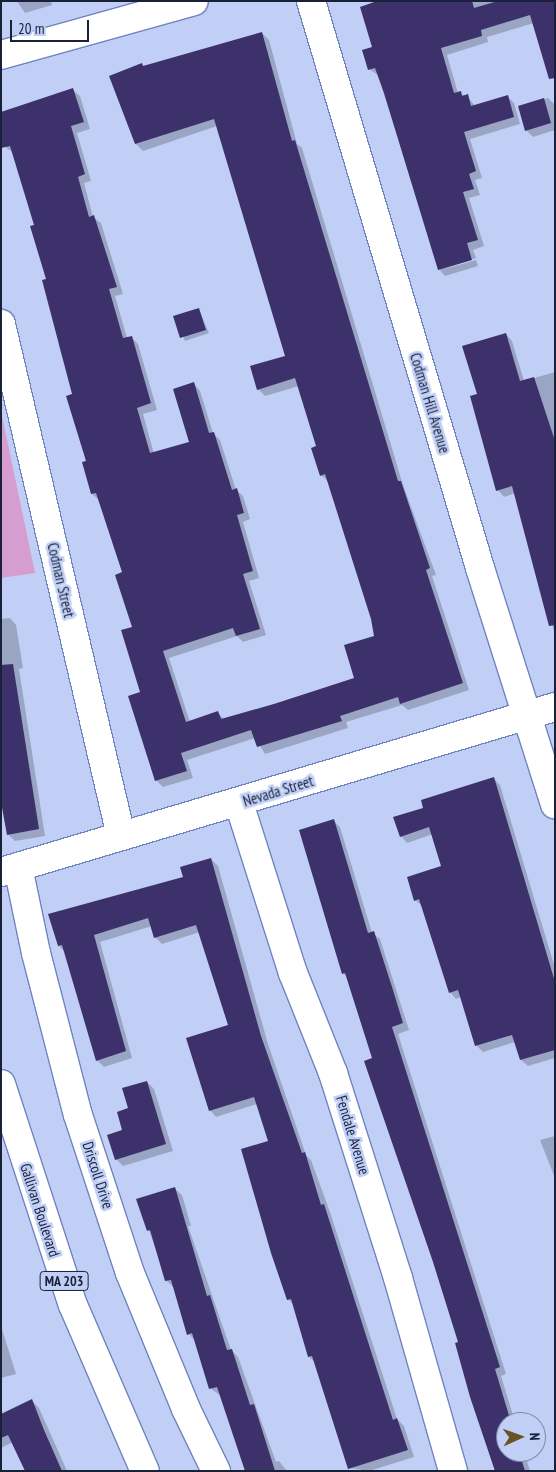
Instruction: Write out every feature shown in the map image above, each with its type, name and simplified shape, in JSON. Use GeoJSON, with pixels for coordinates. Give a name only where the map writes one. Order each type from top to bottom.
{"type":"FeatureCollection","features":[{"type":"Feature","properties":{"kind":"main road"},"geometry":{"type":"LineString","coordinates":[[1,55],[194,1]]}},
{"type":"Feature","properties":{"kind":"main road","name":"Codman Hill Avenue"},"geometry":{"type":"LineString","coordinates":[[310,1],[480,568],[555,804]]}},
{"type":"Feature","properties":{"kind":"main road","name":"Codman Street"},"geometry":{"type":"LineString","coordinates":[[1,324],[121,836]]}},
{"type":"Feature","properties":{"kind":"main road","name":"Nevada Street"},"geometry":{"type":"LineString","coordinates":[[10,869],[239,803],[555,707]]}},
{"type":"Feature","properties":{"kind":"main road","name":"Fendale Avenue"},"geometry":{"type":"LineString","coordinates":[[239,803],[293,973],[333,1073],[398,1278],[453,1471]]}},
{"type":"Feature","properties":{"kind":"main road","name":"Driscoll Drive"},"geometry":{"type":"LineString","coordinates":[[10,869],[36,953],[81,1124],[130,1273],[186,1409],[216,1471]]}},
{"type":"Feature","properties":{"kind":"main road","name":"Gallivan Boulevard"},"geometry":{"type":"LineString","coordinates":[[1,1084],[73,1305],[145,1471]]}},
{"type":"Feature","properties":{"kind":"shaded area"},"geometry":{"type":"Polygon","coordinates":[[[1,411],[35,573],[1,578],[1,411]]]}},
{"type":"Feature","properties":{"kind":"building"},"geometry":{"type":"Polygon","coordinates":[[[377,1],[472,1],[474,8],[498,1],[555,1],[555,78],[549,79],[530,15],[481,30],[482,36],[441,48],[454,93],[461,91],[462,96],[468,94],[471,106],[508,95],[514,117],[464,132],[476,171],[469,174],[474,189],[463,192],[478,240],[467,243],[472,260],[438,270],[384,93],[375,68],[368,70],[362,50],[372,47],[360,7],[377,1]]]}},
{"type":"Feature","properties":{"kind":"building"},"geometry":{"type":"Polygon","coordinates":[[[262,32],[292,141],[295,140],[398,481],[401,481],[430,568],[426,570],[463,683],[400,704],[398,697],[340,716],[342,721],[257,747],[251,730],[181,753],[187,771],[155,781],[128,696],[140,692],[121,630],[132,627],[115,575],[122,572],[96,493],[91,494],[82,462],[86,461],[66,396],[72,394],[42,280],[46,279],[30,226],[34,225],[10,146],[1,148],[1,112],[73,88],[84,122],[71,126],[85,174],[78,177],[89,217],[94,215],[117,287],[109,289],[123,338],[132,336],[151,403],[137,408],[150,453],[189,442],[173,389],[194,382],[209,433],[214,432],[232,490],[237,488],[244,513],[237,515],[253,571],[243,574],[260,629],[236,636],[233,628],[163,651],[186,722],[218,711],[221,719],[274,704],[354,678],[344,645],[374,636],[371,619],[325,474],[320,476],[311,448],[316,446],[295,378],[257,390],[250,366],[285,356],[214,119],[135,144],[109,76],[142,63],[143,66],[262,32]]]}},
{"type":"Feature","properties":{"kind":"building"},"geometry":{"type":"Polygon","coordinates":[[[544,98],[551,123],[525,131],[518,106],[544,98]]]}},
{"type":"Feature","properties":{"kind":"building"},"geometry":{"type":"Polygon","coordinates":[[[199,308],[206,330],[180,338],[173,316],[199,308]]]}},
{"type":"Feature","properties":{"kind":"building"},"geometry":{"type":"Polygon","coordinates":[[[506,333],[520,381],[534,377],[555,441],[555,625],[549,626],[512,486],[496,491],[470,396],[477,394],[462,346],[506,333]]]}},
{"type":"Feature","properties":{"kind":"building"},"geometry":{"type":"Polygon","coordinates":[[[13,664],[39,829],[7,835],[1,802],[1,665],[13,664]]]}},
{"type":"Feature","properties":{"kind":"building"},"geometry":{"type":"Polygon","coordinates":[[[494,777],[555,982],[555,1050],[520,1060],[512,1035],[475,1046],[458,990],[449,993],[419,899],[414,901],[407,877],[441,866],[429,827],[400,837],[393,817],[423,808],[421,800],[494,777]]]}},
{"type":"Feature","properties":{"kind":"building"},"geometry":{"type":"Polygon","coordinates":[[[334,819],[368,933],[374,931],[403,1023],[392,1027],[500,1367],[495,1369],[508,1412],[496,1412],[496,1462],[522,1462],[525,1471],[495,1471],[470,1397],[455,1343],[458,1342],[433,1262],[364,1061],[372,1058],[345,973],[342,974],[299,830],[334,819]]]}},
{"type":"Feature","properties":{"kind":"building"},"geometry":{"type":"Polygon","coordinates":[[[211,858],[261,1036],[302,1153],[305,1152],[321,1205],[324,1204],[393,1420],[397,1418],[408,1450],[348,1469],[312,1356],[308,1357],[291,1299],[287,1300],[271,1253],[241,1149],[268,1141],[254,1097],[209,1111],[186,1038],[228,1025],[196,925],[154,938],[148,918],[94,935],[126,1051],[96,1061],[62,945],[58,946],[48,914],[183,877],[180,867],[211,858]]]}},
{"type":"Feature","properties":{"kind":"building"},"geometry":{"type":"Polygon","coordinates":[[[147,1081],[166,1144],[115,1160],[107,1135],[122,1130],[117,1112],[128,1108],[122,1088],[147,1081]]]}},
{"type":"Feature","properties":{"kind":"building"},"geometry":{"type":"Polygon","coordinates":[[[175,1187],[207,1296],[210,1295],[227,1350],[232,1349],[250,1405],[254,1404],[275,1471],[245,1471],[217,1387],[209,1389],[192,1333],[187,1335],[171,1280],[165,1281],[150,1230],[147,1231],[136,1199],[175,1187]]]}},
{"type":"Feature","properties":{"kind":"building"},"geometry":{"type":"Polygon","coordinates":[[[32,1399],[62,1471],[25,1471],[8,1435],[1,1438],[1,1414],[32,1399]]]}}]}
